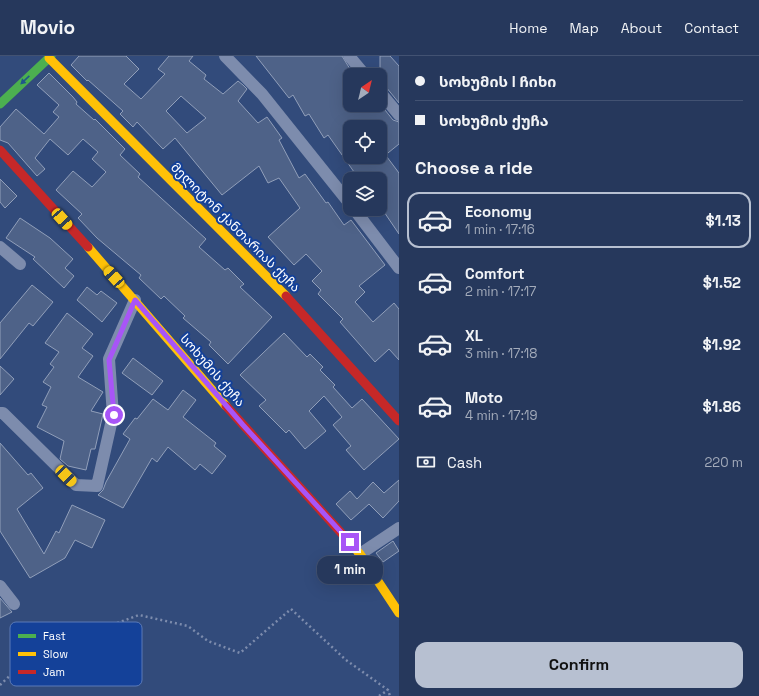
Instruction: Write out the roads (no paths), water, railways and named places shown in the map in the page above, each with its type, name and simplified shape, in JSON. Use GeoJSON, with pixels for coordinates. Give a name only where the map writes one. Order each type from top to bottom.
{"type":"FeatureCollection","features":[{"type":"Feature","properties":{"kind":"street"},"geometry":{"type":"LineString","coordinates":[[226,56],[262,94],[343,195]]}},
{"type":"Feature","properties":{"kind":"street"},"geometry":{"type":"LineString","coordinates":[[349,56],[359,68]]}},
{"type":"Feature","properties":{"kind":"street"},"geometry":{"type":"LineString","coordinates":[[0,104],[50,57]]}},
{"type":"Feature","properties":{"kind":"street","name":"მელიტონ ქანთარიას ქუჩა"},"geometry":{"type":"LineString","coordinates":[[50,57],[278,287],[399,422]]}},
{"type":"Feature","properties":{"kind":"street"},"geometry":{"type":"LineString","coordinates":[[387,100],[399,115]]}},
{"type":"Feature","properties":{"kind":"street","name":"სოხუმის ქუჩა"},"geometry":{"type":"LineString","coordinates":[[0,150],[135,300],[243,425],[360,554],[399,613]]}},
{"type":"Feature","properties":{"kind":"street"},"geometry":{"type":"LineString","coordinates":[[359,216],[399,268]]}},
{"type":"Feature","properties":{"kind":"street"},"geometry":{"type":"LineString","coordinates":[[0,247],[20,264]]}},
{"type":"Feature","properties":{"kind":"street"},"geometry":{"type":"LineString","coordinates":[[0,413],[3,413],[17,426],[76,485],[98,486],[114,415],[109,360],[135,300]]}},
{"type":"Feature","properties":{"kind":"street"},"geometry":{"type":"LineString","coordinates":[[360,554],[399,528]]}},
{"type":"Feature","properties":{"kind":"street"},"geometry":{"type":"LineString","coordinates":[[0,586],[14,604]]}}]}
